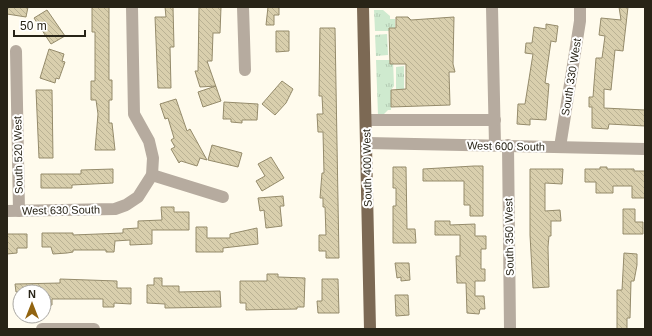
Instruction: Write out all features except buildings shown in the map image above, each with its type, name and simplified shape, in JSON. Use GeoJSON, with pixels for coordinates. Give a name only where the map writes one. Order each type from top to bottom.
{"type":"FeatureCollection","features":[{"type":"Feature","properties":{"kind":"main road","name":"South 400 West"},"geometry":{"type":"LineString","coordinates":[[363,7],[370,329]]}},
{"type":"Feature","properties":{"kind":"street"},"geometry":{"type":"LineString","coordinates":[[132,7],[134,114],[149,141],[153,158],[152,176],[223,198]]}},
{"type":"Feature","properties":{"kind":"street"},"geometry":{"type":"LineString","coordinates":[[243,7],[245,70]]}},
{"type":"Feature","properties":{"kind":"street","name":"South 350 West"},"geometry":{"type":"LineString","coordinates":[[492,7],[495,120],[501,145],[510,329]]}},
{"type":"Feature","properties":{"kind":"street","name":"South 330 West"},"geometry":{"type":"LineString","coordinates":[[560,147],[580,21],[580,7]]}},
{"type":"Feature","properties":{"kind":"street","name":"South 520 West"},"geometry":{"type":"LineString","coordinates":[[13,211],[16,51]]}},
{"type":"Feature","properties":{"kind":"street"},"geometry":{"type":"LineString","coordinates":[[366,120],[495,120]]}},
{"type":"Feature","properties":{"kind":"street","name":"West 600 South"},"geometry":{"type":"LineString","coordinates":[[366,143],[645,148]]}},
{"type":"Feature","properties":{"kind":"street","name":"West 630 South"},"geometry":{"type":"LineString","coordinates":[[13,211],[115,209],[126,205],[138,197],[152,176]]}},
{"type":"Feature","properties":{"kind":"street"},"geometry":{"type":"LineString","coordinates":[[42,329],[94,329]]}},
{"type":"Feature","properties":{"kind":"green space"},"geometry":{"type":"Polygon","coordinates":[[[374,10],[383,10],[390,16],[390,19],[395,19],[395,31],[375,31],[374,10]]]}},
{"type":"Feature","properties":{"kind":"green space"},"geometry":{"type":"Polygon","coordinates":[[[387,34],[388,55],[376,56],[375,35],[387,34]]]}},
{"type":"Feature","properties":{"kind":"green space"},"geometry":{"type":"Polygon","coordinates":[[[376,60],[393,60],[394,86],[391,90],[391,110],[388,110],[383,115],[378,115],[376,60]]]}},
{"type":"Feature","properties":{"kind":"green space"},"geometry":{"type":"Polygon","coordinates":[[[404,66],[404,89],[396,90],[396,67],[404,66]]]}}]}
